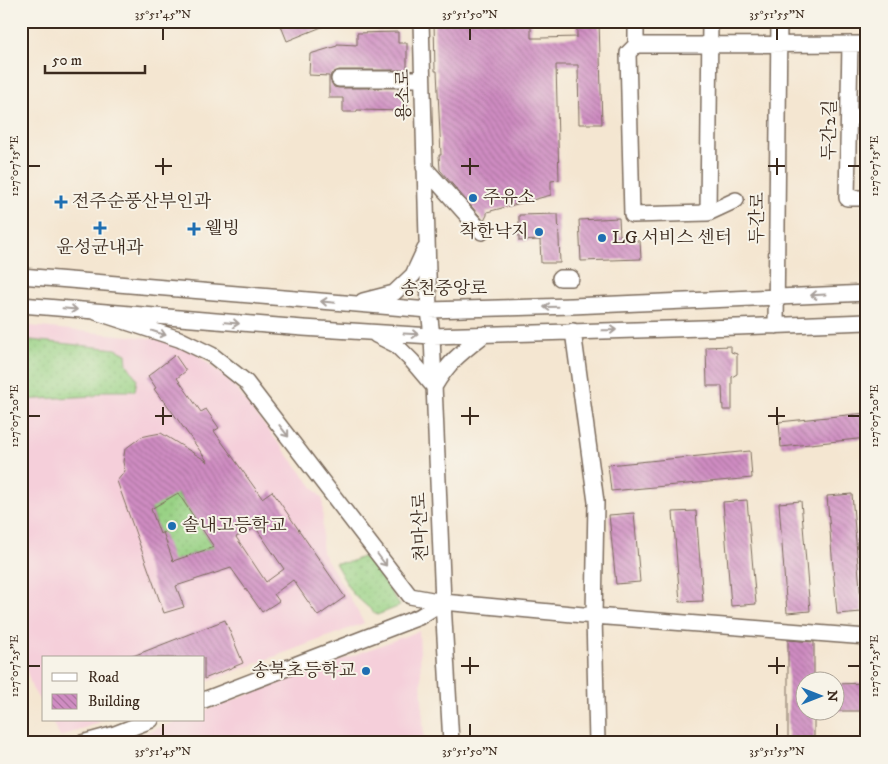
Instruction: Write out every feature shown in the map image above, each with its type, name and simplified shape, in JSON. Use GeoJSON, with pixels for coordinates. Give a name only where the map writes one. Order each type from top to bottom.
{"type":"FeatureCollection","features":[{"type":"Feature","properties":{"kind":"street","name":"용소로"},"geometry":{"type":"LineString","coordinates":[[421,21],[429,310]]}},
{"type":"Feature","properties":{"kind":"street"},"geometry":{"type":"LineString","coordinates":[[636,21],[636,45]]}},
{"type":"Feature","properties":{"kind":"street"},"geometry":{"type":"LineString","coordinates":[[708,213],[710,21]]}},
{"type":"Feature","properties":{"kind":"street","name":"두간로"},"geometry":{"type":"LineString","coordinates":[[776,326],[780,21]]}},
{"type":"Feature","properties":{"kind":"street","name":"두간2길"},"geometry":{"type":"LineString","coordinates":[[850,44],[848,198],[867,198]]}},
{"type":"Feature","properties":{"kind":"street"},"geometry":{"type":"LineString","coordinates":[[736,200],[708,213],[632,215],[628,53],[636,45],[867,44]]}},
{"type":"Feature","properties":{"kind":"street"},"geometry":{"type":"LineString","coordinates":[[339,79],[422,80]]}},
{"type":"Feature","properties":{"kind":"street"},"geometry":{"type":"LineString","coordinates":[[849,117],[867,117]]}},
{"type":"Feature","properties":{"kind":"street"},"geometry":{"type":"LineString","coordinates":[[424,167],[482,232]]}},
{"type":"Feature","properties":{"kind":"street"},"geometry":{"type":"LineString","coordinates":[[350,304],[394,294],[413,275],[427,246]]}},
{"type":"Feature","properties":{"kind":"street","name":"송천중앙로"},"geometry":{"type":"LineString","coordinates":[[21,276],[429,310],[572,306],[867,292]]}},
{"type":"Feature","properties":{"kind":"street"},"geometry":{"type":"LineString","coordinates":[[21,305],[432,336],[867,322]]}},
{"type":"Feature","properties":{"kind":"street","name":"천마산로"},"geometry":{"type":"LineString","coordinates":[[429,310],[432,336],[451,743]]}},
{"type":"Feature","properties":{"kind":"street"},"geometry":{"type":"LineString","coordinates":[[96,312],[179,339],[212,355],[246,382],[410,596],[443,602],[594,616],[867,637]]}},
{"type":"Feature","properties":{"kind":"street"},"geometry":{"type":"LineString","coordinates":[[573,330],[596,502],[594,616],[597,743]]}},
{"type":"Feature","properties":{"kind":"street"},"geometry":{"type":"LineString","coordinates":[[369,332],[396,345],[434,387],[444,369],[484,334]]}},
{"type":"Feature","properties":{"kind":"street"},"geometry":{"type":"LineString","coordinates":[[205,700],[419,617],[443,602]]}},
{"type":"Feature","properties":{"kind":"street"},"geometry":{"type":"LineString","coordinates":[[82,743],[115,738],[146,722]]}},
{"type":"Feature","properties":{"kind":"shaded area","name":"솔내고등학교"},"geometry":{"type":"Polygon","coordinates":[[[21,325],[158,339],[193,351],[230,381],[323,500],[322,552],[364,623],[205,683],[205,656],[42,656],[42,705],[32,688],[21,652],[21,325]]]}},
{"type":"Feature","properties":{"kind":"shaded area","name":"송북초등학교"},"geometry":{"type":"Polygon","coordinates":[[[419,631],[424,743],[138,743],[137,736],[175,722],[205,722],[205,711],[419,631]]]}},
{"type":"Feature","properties":{"kind":"shaded area"},"geometry":{"type":"Polygon","coordinates":[[[52,722],[100,722],[60,737],[52,722]]]}},
{"type":"Feature","properties":{"kind":"green space"},"geometry":{"type":"Polygon","coordinates":[[[21,339],[116,349],[126,354],[127,364],[137,379],[135,391],[104,391],[94,396],[21,400],[21,339]]]}},
{"type":"Feature","properties":{"kind":"green space"},"geometry":{"type":"Polygon","coordinates":[[[168,479],[214,547],[168,563],[163,532],[160,534],[145,490],[168,479]]]}},
{"type":"Feature","properties":{"kind":"green space"},"geometry":{"type":"Polygon","coordinates":[[[362,557],[370,560],[400,606],[377,615],[352,593],[335,563],[350,562],[362,557]]]}},
{"type":"Feature","properties":{"kind":"building"},"geometry":{"type":"Polygon","coordinates":[[[279,21],[334,21],[334,22],[287,41],[279,21]]]}},
{"type":"Feature","properties":{"kind":"building"},"geometry":{"type":"Polygon","coordinates":[[[434,21],[531,21],[531,38],[542,38],[577,37],[577,21],[599,21],[602,124],[579,124],[578,65],[556,65],[559,180],[551,181],[551,195],[487,212],[484,221],[440,170],[439,155],[441,155],[437,71],[435,71],[434,21]]]}},
{"type":"Feature","properties":{"kind":"building"},"geometry":{"type":"Polygon","coordinates":[[[398,32],[398,43],[407,43],[407,70],[339,70],[331,74],[330,79],[334,87],[339,88],[408,88],[407,111],[357,110],[357,112],[343,112],[343,98],[329,98],[329,76],[309,75],[310,54],[337,46],[337,44],[357,45],[357,33],[398,32]]]}},
{"type":"Feature","properties":{"kind":"building","name":"착한낙지"},"geometry":{"type":"Polygon","coordinates":[[[558,214],[560,263],[541,263],[540,240],[519,241],[519,215],[558,214]]]}},
{"type":"Feature","properties":{"kind":"building","name":"LG 서비스 센터"},"geometry":{"type":"Polygon","coordinates":[[[619,218],[620,236],[624,236],[624,241],[640,241],[641,259],[581,261],[579,220],[619,218]]]}},
{"type":"Feature","properties":{"kind":"building"},"geometry":{"type":"Polygon","coordinates":[[[731,346],[731,352],[737,354],[737,374],[732,377],[732,410],[723,410],[722,386],[707,386],[706,347],[731,346]]]}},
{"type":"Feature","properties":{"kind":"building"},"geometry":{"type":"Polygon","coordinates":[[[175,355],[186,371],[177,378],[201,412],[206,409],[219,428],[214,431],[262,498],[272,491],[345,597],[318,616],[293,580],[274,594],[279,601],[262,612],[231,568],[176,586],[184,607],[164,613],[117,481],[125,471],[123,462],[125,449],[141,437],[161,433],[208,462],[154,389],[156,388],[148,376],[175,355]],[[178,493],[151,509],[160,534],[163,532],[173,561],[214,547],[178,493]],[[256,528],[236,537],[266,582],[284,569],[256,528]]]}},
{"type":"Feature","properties":{"kind":"building"},"geometry":{"type":"Polygon","coordinates":[[[867,413],[867,438],[781,447],[779,422],[867,413]]]}},
{"type":"Feature","properties":{"kind":"building"},"geometry":{"type":"Polygon","coordinates":[[[750,451],[752,478],[611,491],[608,465],[750,451]]]}},
{"type":"Feature","properties":{"kind":"building"},"geometry":{"type":"Polygon","coordinates":[[[852,494],[862,612],[837,614],[827,496],[852,494]]]}},
{"type":"Feature","properties":{"kind":"building"},"geometry":{"type":"Polygon","coordinates":[[[747,500],[756,604],[731,606],[723,502],[747,500]]]}},
{"type":"Feature","properties":{"kind":"building"},"geometry":{"type":"Polygon","coordinates":[[[801,501],[810,611],[787,613],[779,503],[801,501]]]}},
{"type":"Feature","properties":{"kind":"building"},"geometry":{"type":"Polygon","coordinates":[[[696,511],[703,601],[680,602],[673,512],[696,511]]]}},
{"type":"Feature","properties":{"kind":"building"},"geometry":{"type":"Polygon","coordinates":[[[634,513],[640,582],[616,584],[609,515],[634,513]]]}},
{"type":"Feature","properties":{"kind":"building"},"geometry":{"type":"Polygon","coordinates":[[[225,620],[243,663],[205,679],[205,656],[133,656],[225,620]]]}},
{"type":"Feature","properties":{"kind":"building"},"geometry":{"type":"Polygon","coordinates":[[[788,640],[814,642],[814,672],[796,672],[796,722],[814,722],[814,743],[788,743],[788,640]]]}},
{"type":"Feature","properties":{"kind":"building"},"geometry":{"type":"Polygon","coordinates":[[[867,683],[867,711],[846,711],[846,684],[867,683]]]}},
{"type":"Feature","properties":{"kind":"place","name":"주유소"},"geometry":{"type":"Point","coordinates":[473,198]}},
{"type":"Feature","properties":{"kind":"place","name":"전주순풍산부인과"},"geometry":{"type":"Point","coordinates":[61,202]}},
{"type":"Feature","properties":{"kind":"place","name":"윤성균내과"},"geometry":{"type":"Point","coordinates":[100,228]}},
{"type":"Feature","properties":{"kind":"place","name":"웰빙"},"geometry":{"type":"Point","coordinates":[194,229]}},
{"type":"Feature","properties":{"kind":"place","name":"착한낙지"},"geometry":{"type":"Point","coordinates":[539,232]}},
{"type":"Feature","properties":{"kind":"place","name":"LG 서비스 센터"},"geometry":{"type":"Point","coordinates":[602,238]}},
{"type":"Feature","properties":{"kind":"place","name":"솔내고등학교"},"geometry":{"type":"Point","coordinates":[172,526]}},
{"type":"Feature","properties":{"kind":"place","name":"송북초등학교"},"geometry":{"type":"Point","coordinates":[366,671]}}]}
